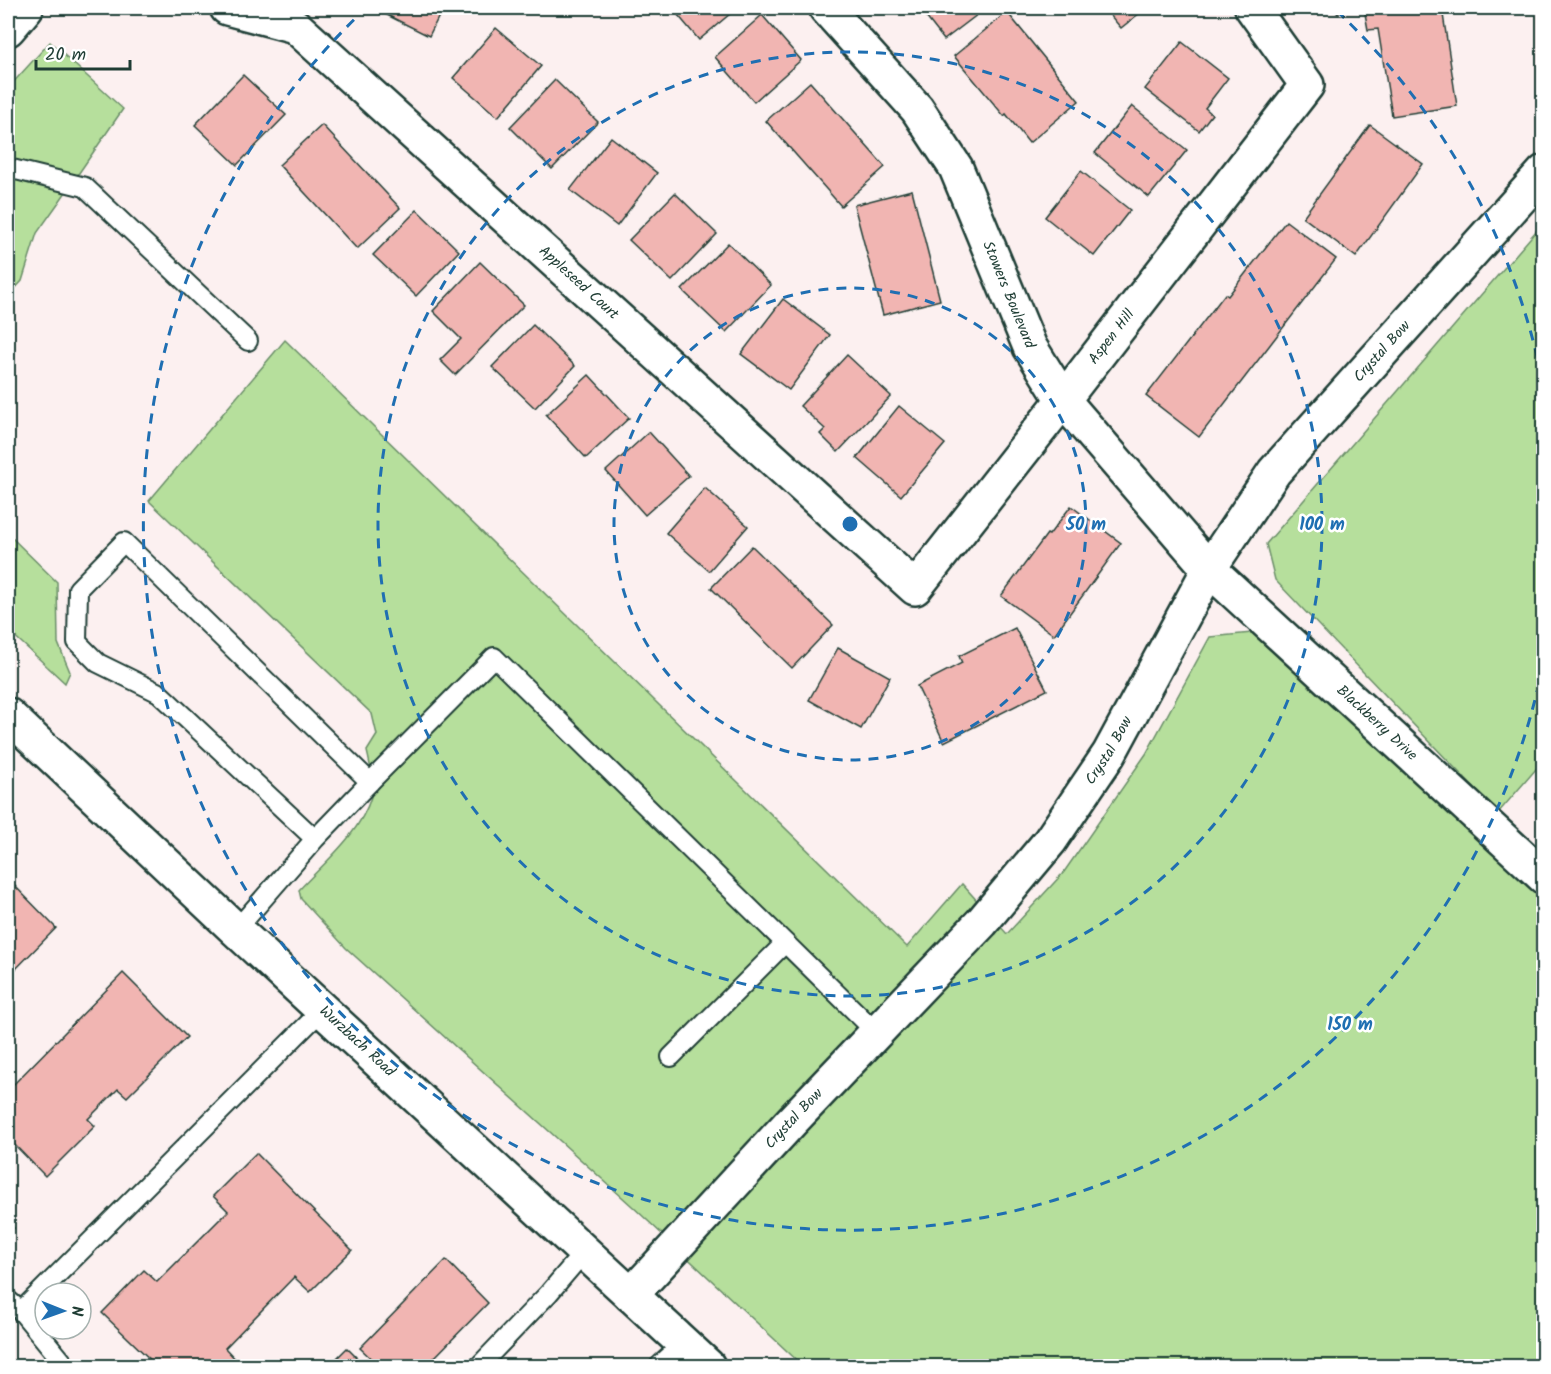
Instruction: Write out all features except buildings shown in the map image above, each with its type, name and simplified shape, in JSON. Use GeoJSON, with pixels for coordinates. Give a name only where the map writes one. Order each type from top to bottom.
{"type":"FeatureCollection","features":[{"type":"Feature","properties":{"kind":"street"},"geometry":{"type":"LineString","coordinates":[[8,29],[26,8]]}},
{"type":"Feature","properties":{"kind":"street","name":"Appleseed Court"},"geometry":{"type":"LineString","coordinates":[[227,8],[300,17],[915,588]]}},
{"type":"Feature","properties":{"kind":"street","name":"Stowers Boulevard"},"geometry":{"type":"LineString","coordinates":[[826,8],[917,108],[956,168],[1030,347],[1063,400],[1209,569]]}},
{"type":"Feature","properties":{"kind":"street","name":"Aspen Hill"},"geometry":{"type":"LineString","coordinates":[[915,588],[1306,85],[1252,8]]}},
{"type":"Feature","properties":{"kind":"street","name":"Crystal Bow"},"geometry":{"type":"LineString","coordinates":[[631,1295],[791,1122],[982,922],[1050,841],[1109,754],[1209,569],[1274,472],[1544,172]]}},
{"type":"Feature","properties":{"kind":"street","name":"Blackberry Drive"},"geometry":{"type":"LineString","coordinates":[[1209,569],[1544,877]]}},
{"type":"Feature","properties":{"kind":"street","name":"Wurzbach Road"},"geometry":{"type":"LineString","coordinates":[[8,715],[236,930],[708,1366]]}},
{"type":"Feature","properties":{"kind":"lane"},"geometry":{"type":"LineString","coordinates":[[8,168],[85,187],[248,341]]}},
{"type":"Feature","properties":{"kind":"lane"},"geometry":{"type":"LineString","coordinates":[[315,839],[159,693],[98,663],[76,642],[78,589],[124,542],[370,782]]}},
{"type":"Feature","properties":{"kind":"lane"},"geometry":{"type":"LineString","coordinates":[[236,930],[315,839],[494,657],[877,1033]]}},
{"type":"Feature","properties":{"kind":"lane"},"geometry":{"type":"LineString","coordinates":[[671,1057],[785,943]]}},
{"type":"Feature","properties":{"kind":"lane"},"geometry":{"type":"LineString","coordinates":[[66,1366],[14,1305],[323,1009]]}},
{"type":"Feature","properties":{"kind":"lane"},"geometry":{"type":"LineString","coordinates":[[479,1366],[549,1293],[584,1252]]}},
{"type":"Feature","properties":{"kind":"lane"},"geometry":{"type":"LineString","coordinates":[[659,1366],[683,1344]]}},
{"type":"Feature","properties":{"kind":"green space"},"geometry":{"type":"Polygon","coordinates":[[[50,42],[123,109],[37,233],[22,281],[8,296],[8,88],[50,42]]]}},
{"type":"Feature","properties":{"kind":"green space"},"geometry":{"type":"Polygon","coordinates":[[[1543,223],[1543,761],[1498,813],[1275,580],[1266,544],[1543,223]]]}},
{"type":"Feature","properties":{"kind":"green space"},"geometry":{"type":"Polygon","coordinates":[[[285,340],[907,947],[962,884],[1007,934],[1064,872],[1146,754],[1210,637],[1252,633],[1507,863],[1543,899],[1543,1366],[803,1366],[632,1206],[346,948],[301,899],[299,890],[350,836],[366,811],[372,792],[371,768],[367,751],[377,735],[372,714],[149,501],[285,340]]]}},
{"type":"Feature","properties":{"kind":"green space"},"geometry":{"type":"Polygon","coordinates":[[[8,534],[57,582],[58,643],[70,672],[65,683],[8,630],[8,534]]]}}]}
